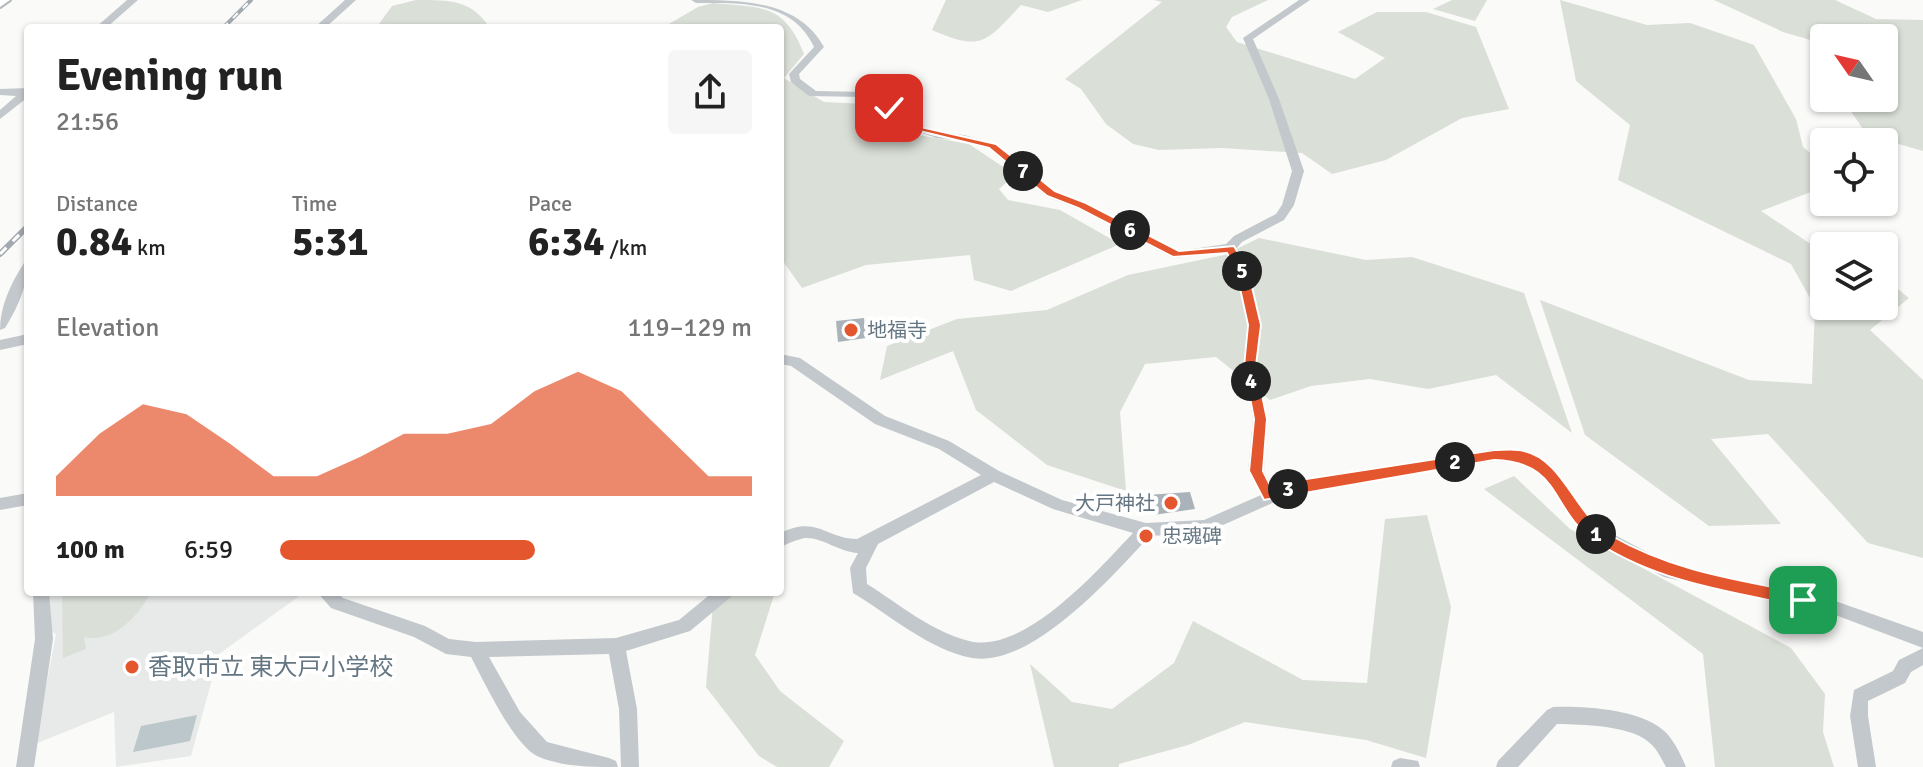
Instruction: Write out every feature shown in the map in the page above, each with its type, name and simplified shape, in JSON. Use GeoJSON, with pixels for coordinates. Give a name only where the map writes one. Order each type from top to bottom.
{"type":"FeatureCollection","features":[{"type":"Feature","properties":{"kind":"street"},"geometry":{"type":"LineString","coordinates":[[105,24],[133,0]]}},
{"type":"Feature","properties":{"kind":"street"},"geometry":{"type":"LineString","coordinates":[[324,24],[351,0]]}},
{"type":"Feature","properties":{"kind":"street"},"geometry":{"type":"LineString","coordinates":[[696,0],[754,0],[788,13],[815,36],[819,47],[794,74],[795,80],[813,94],[865,94],[877,98],[907,124],[992,146],[1051,194],[1082,206],[1177,255],[1230,248],[1238,239],[1280,217],[1288,205],[1298,171],[1274,99],[1248,38],[1305,0]]}},
{"type":"Feature","properties":{"kind":"street"},"geometry":{"type":"LineString","coordinates":[[0,92],[24,92]]}},
{"type":"Feature","properties":{"kind":"street"},"geometry":{"type":"LineString","coordinates":[[0,116],[24,95]]}},
{"type":"Feature","properties":{"kind":"street"},"geometry":{"type":"LineString","coordinates":[[1230,248],[1242,270],[1254,325],[1250,366],[1260,419],[1256,471],[1269,496]]}},
{"type":"Feature","properties":{"kind":"street"},"geometry":{"type":"LineString","coordinates":[[0,325],[11,310],[19,278],[24,271]]}},
{"type":"Feature","properties":{"kind":"street"},"geometry":{"type":"LineString","coordinates":[[0,345],[24,340]]}},
{"type":"Feature","properties":{"kind":"street"},"geometry":{"type":"LineString","coordinates":[[784,360],[795,362],[880,420],[944,445],[994,475],[1058,505],[1146,530],[1205,526],[1293,487],[1494,455],[1523,456],[1546,469],[1590,530],[1670,572],[1838,609],[1923,640]]}},
{"type":"Feature","properties":{"kind":"street"},"geometry":{"type":"LineString","coordinates":[[784,538],[800,531],[826,534],[850,547],[871,542],[925,509],[994,475]]}},
{"type":"Feature","properties":{"kind":"street"},"geometry":{"type":"LineString","coordinates":[[0,504],[24,500]]}},
{"type":"Feature","properties":{"kind":"street"},"geometry":{"type":"LineString","coordinates":[[871,542],[858,568],[859,588],[954,644],[977,651],[997,650],[1018,642],[1053,617],[1106,572],[1146,530]]}},
{"type":"Feature","properties":{"kind":"street"},"geometry":{"type":"LineString","coordinates":[[25,767],[44,639],[41,596]]}},
{"type":"Feature","properties":{"kind":"street"},"geometry":{"type":"LineString","coordinates":[[329,596],[337,603],[419,631],[446,646],[476,650],[616,646],[684,626],[720,596]]}},
{"type":"Feature","properties":{"kind":"street"},"geometry":{"type":"LineString","coordinates":[[616,646],[628,709],[630,767]]}},
{"type":"Feature","properties":{"kind":"street"},"geometry":{"type":"LineString","coordinates":[[476,650],[514,718],[542,749],[609,767]]}},
{"type":"Feature","properties":{"kind":"street"},"geometry":{"type":"LineString","coordinates":[[1867,767],[1868,754],[1857,724],[1860,696],[1899,677],[1905,666],[1923,656]]}},
{"type":"Feature","properties":{"kind":"street"},"geometry":{"type":"LineString","coordinates":[[1505,767],[1553,716],[1562,715],[1589,717],[1648,730],[1658,738],[1677,767]]}},
{"type":"Feature","properties":{"kind":"street"},"geometry":{"type":"LineString","coordinates":[[1400,767],[1411,767]]}},
{"type":"Feature","properties":{"kind":"shaded area"},"geometry":{"type":"Polygon","coordinates":[[[416,0],[440,0],[468,7],[487,24],[379,24],[392,6],[416,0]]]}},
{"type":"Feature","properties":{"kind":"shaded area"},"geometry":{"type":"Polygon","coordinates":[[[946,0],[1082,0],[1048,12],[1021,5],[991,35],[973,42],[932,30],[946,0]]]}},
{"type":"Feature","properties":{"kind":"shaded area"},"geometry":{"type":"Polygon","coordinates":[[[1154,0],[1268,0],[1232,17],[1226,27],[1237,42],[1355,79],[1385,58],[1338,32],[1377,12],[1426,12],[1476,27],[1509,109],[1462,118],[1386,160],[1332,174],[1302,153],[1222,148],[1159,150],[1133,144],[1106,124],[1081,89],[1065,79],[1162,2],[1154,0]]]}},
{"type":"Feature","properties":{"kind":"shaded area"},"geometry":{"type":"Polygon","coordinates":[[[1452,0],[1487,0],[1475,21],[1433,9],[1452,0]]]}},
{"type":"Feature","properties":{"kind":"shaded area"},"geometry":{"type":"Polygon","coordinates":[[[1560,0],[1647,25],[1690,23],[1754,45],[1796,119],[1803,147],[1810,153],[1810,192],[1761,211],[1810,244],[1810,298],[1791,264],[1618,180],[1630,125],[1576,81],[1560,0]]]}},
{"type":"Feature","properties":{"kind":"shaded area"},"geometry":{"type":"Polygon","coordinates":[[[1714,0],[1835,0],[1876,19],[1923,20],[1923,151],[1898,144],[1898,128],[1862,128],[1851,112],[1898,112],[1898,24],[1810,24],[1810,40],[1783,32],[1714,0]]]}},
{"type":"Feature","properties":{"kind":"shaded area"},"geometry":{"type":"Polygon","coordinates":[[[713,3],[769,11],[788,25],[804,54],[784,78],[784,24],[669,24],[698,7],[713,3]]]}},
{"type":"Feature","properties":{"kind":"shaded area"},"geometry":{"type":"Polygon","coordinates":[[[784,78],[824,102],[866,104],[896,131],[969,144],[1015,175],[999,189],[1008,200],[1060,210],[1120,244],[1011,291],[974,280],[970,255],[866,265],[802,288],[784,263],[784,78]]]}},
{"type":"Feature","properties":{"kind":"shaded area"},"geometry":{"type":"Polygon","coordinates":[[[1259,238],[1366,260],[1412,257],[1524,293],[1572,433],[1496,375],[1428,389],[1370,379],[1311,386],[1270,400],[1216,357],[1145,364],[1120,412],[1126,491],[1047,465],[976,410],[953,351],[880,380],[887,346],[957,319],[1047,310],[1128,275],[1224,255],[1259,238]]]}},
{"type":"Feature","properties":{"kind":"shaded area"},"geometry":{"type":"Polygon","coordinates":[[[1898,289],[1909,298],[1898,307],[1898,289]]]}},
{"type":"Feature","properties":{"kind":"shaded area"},"geometry":{"type":"Polygon","coordinates":[[[1540,300],[1749,380],[1812,384],[1814,320],[1882,320],[1870,330],[1923,380],[1923,558],[1868,543],[1768,434],[1711,439],[1781,524],[1709,526],[1585,435],[1540,300]]]}},
{"type":"Feature","properties":{"kind":"shaded area"},"geometry":{"type":"Polygon","coordinates":[[[1514,476],[1570,529],[1791,648],[1825,694],[1823,732],[1834,767],[1715,767],[1703,654],[1484,489],[1514,476]]]}},
{"type":"Feature","properties":{"kind":"shaded area"},"geometry":{"type":"Polygon","coordinates":[[[1427,515],[1451,607],[1426,758],[1366,740],[1245,722],[1188,745],[1119,764],[1119,767],[1054,767],[1030,664],[1072,702],[1112,709],[1174,663],[1193,621],[1303,680],[1367,683],[1385,519],[1427,515]]]}},
{"type":"Feature","properties":{"kind":"shaded area","name":"香取市立 東大戸小学校"},"geometry":{"type":"Polygon","coordinates":[[[47,596],[299,596],[219,654],[191,756],[116,767],[114,712],[35,744],[56,634],[51,631],[47,596]]]}},
{"type":"Feature","properties":{"kind":"shaded area"},"geometry":{"type":"Polygon","coordinates":[[[62,596],[149,596],[122,627],[105,636],[84,637],[86,649],[63,658],[62,596]]]}},
{"type":"Feature","properties":{"kind":"shaded area"},"geometry":{"type":"Polygon","coordinates":[[[714,596],[774,596],[755,655],[780,691],[844,741],[829,767],[777,767],[759,756],[706,687],[714,596]]]}},
{"type":"Feature","properties":{"kind":"shaded area"},"geometry":{"type":"Polygon","coordinates":[[[197,715],[190,741],[133,752],[141,726],[197,715]]]}},
{"type":"Feature","properties":{"kind":"building","name":"地福寺"},"geometry":{"type":"Polygon","coordinates":[[[864,318],[866,338],[838,342],[836,321],[864,318]]]}},
{"type":"Feature","properties":{"kind":"building","name":"大戸神社"},"geometry":{"type":"Polygon","coordinates":[[[1190,492],[1195,509],[1153,515],[1147,495],[1190,492]]]}},
{"type":"Feature","properties":{"kind":"railway"},"geometry":{"type":"LineString","coordinates":[[227,24],[251,0]]}},
{"type":"Feature","properties":{"kind":"railway"},"geometry":{"type":"LineString","coordinates":[[0,254],[24,230]]}},
{"type":"Feature","properties":{"kind":"place","name":"地福寺"},"geometry":{"type":"Point","coordinates":[851,330]}},
{"type":"Feature","properties":{"kind":"place","name":"大戸神社"},"geometry":{"type":"Point","coordinates":[1171,503]}},
{"type":"Feature","properties":{"kind":"place","name":"忠魂碑"},"geometry":{"type":"Point","coordinates":[1146,536]}},
{"type":"Feature","properties":{"kind":"place","name":"香取市立 東大戸小学校"},"geometry":{"type":"Point","coordinates":[132,667]}},
{"type":"Feature","properties":{"kind":"route"},"geometry":{"type":"LineString","coordinates":[[889,108],[907,124],[918,129],[992,146],[1051,194],[1082,206],[1177,255],[1230,248],[1242,270],[1254,325],[1250,366],[1260,419],[1256,471],[1269,496],[1293,487],[1494,455],[1523,456],[1546,469],[1575,514],[1602,538],[1670,572],[1720,585],[1803,600]]}}]}
